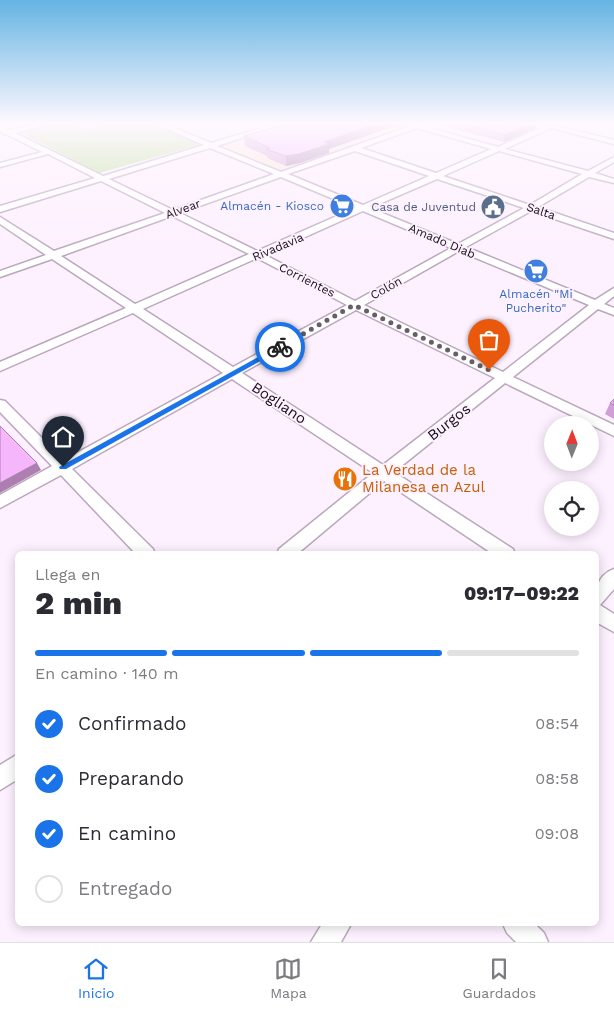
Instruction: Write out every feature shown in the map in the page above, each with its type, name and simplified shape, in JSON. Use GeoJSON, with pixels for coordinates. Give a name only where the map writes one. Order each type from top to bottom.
{"type":"FeatureCollection","features":[{"type":"Feature","properties":{"kind":"street","name":"Corrientes"},"geometry":{"type":"LineString","coordinates":[[82,168],[258,255],[354,305],[614,432]]}},
{"type":"Feature","properties":{"kind":"street"},"geometry":{"type":"LineString","coordinates":[[0,208],[135,168]]}},
{"type":"Feature","properties":{"kind":"street","name":"Amado Diab"},"geometry":{"type":"LineString","coordinates":[[266,168],[614,312]]}},
{"type":"Feature","properties":{"kind":"street","name":"Alvear"},"geometry":{"type":"LineString","coordinates":[[0,274],[297,168]]}},
{"type":"Feature","properties":{"kind":"street","name":"Salta"},"geometry":{"type":"LineString","coordinates":[[415,168],[614,236]]}},
{"type":"Feature","properties":{"kind":"street","name":"Rivadavia"},"geometry":{"type":"LineString","coordinates":[[0,367],[134,307],[457,168]]}},
{"type":"Feature","properties":{"kind":"street"},"geometry":{"type":"LineString","coordinates":[[567,168],[614,181]]}},
{"type":"Feature","properties":{"kind":"street","name":"Colón"},"geometry":{"type":"LineString","coordinates":[[0,502],[599,168]]}},
{"type":"Feature","properties":{"kind":"street","name":"Bogliano"},"geometry":{"type":"LineString","coordinates":[[0,220],[502,551]]}},
{"type":"Feature","properties":{"kind":"street","name":"Burgos"},"geometry":{"type":"LineString","coordinates":[[289,551],[614,291]]}},
{"type":"Feature","properties":{"kind":"street"},"geometry":{"type":"LineString","coordinates":[[0,404],[143,551]]}},
{"type":"Feature","properties":{"kind":"street"},"geometry":{"type":"LineString","coordinates":[[599,595],[614,576]]}},
{"type":"Feature","properties":{"kind":"street"},"geometry":{"type":"LineString","coordinates":[[599,614],[614,624]]}},
{"type":"Feature","properties":{"kind":"street"},"geometry":{"type":"LineString","coordinates":[[0,779],[15,767]]}},
{"type":"Feature","properties":{"kind":"street"},"geometry":{"type":"LineString","coordinates":[[324,942],[336,926]]}},
{"type":"Feature","properties":{"kind":"street"},"geometry":{"type":"LineString","coordinates":[[518,926],[535,942]]}},
{"type":"Feature","properties":{"kind":"shaded area"},"geometry":{"type":"Polygon","coordinates":[[[274,168],[290,168],[281,171],[274,168]]]}},
{"type":"Feature","properties":{"kind":"green space"},"geometry":{"type":"Polygon","coordinates":[[[89,168],[117,168],[99,173],[89,168]]]}},
{"type":"Feature","properties":{"kind":"building"},"geometry":{"type":"Polygon","coordinates":[[[0,426],[37,463],[0,483],[0,426]]]}},
{"type":"Feature","properties":{"kind":"way so far"},"geometry":{"type":"LineString","coordinates":[[280,347],[354,305],[489,370]]}},
{"type":"Feature","properties":{"kind":"place","name":"Almacén - Kiosco"},"geometry":{"type":"Point","coordinates":[342,206]}},
{"type":"Feature","properties":{"kind":"place","name":"Casa de Juventud"},"geometry":{"type":"Point","coordinates":[493,207]}},
{"type":"Feature","properties":{"kind":"place","name":"Almacén \"Mi Pucherito\""},"geometry":{"type":"Point","coordinates":[536,271]}},
{"type":"Feature","properties":{"kind":"place","name":"La Verdad de la Milanesa en Azul"},"geometry":{"type":"Point","coordinates":[345,479]}},
{"type":"Feature","properties":{"kind":"route"},"geometry":{"type":"LineString","coordinates":[[63,467],[280,347]]}}]}
